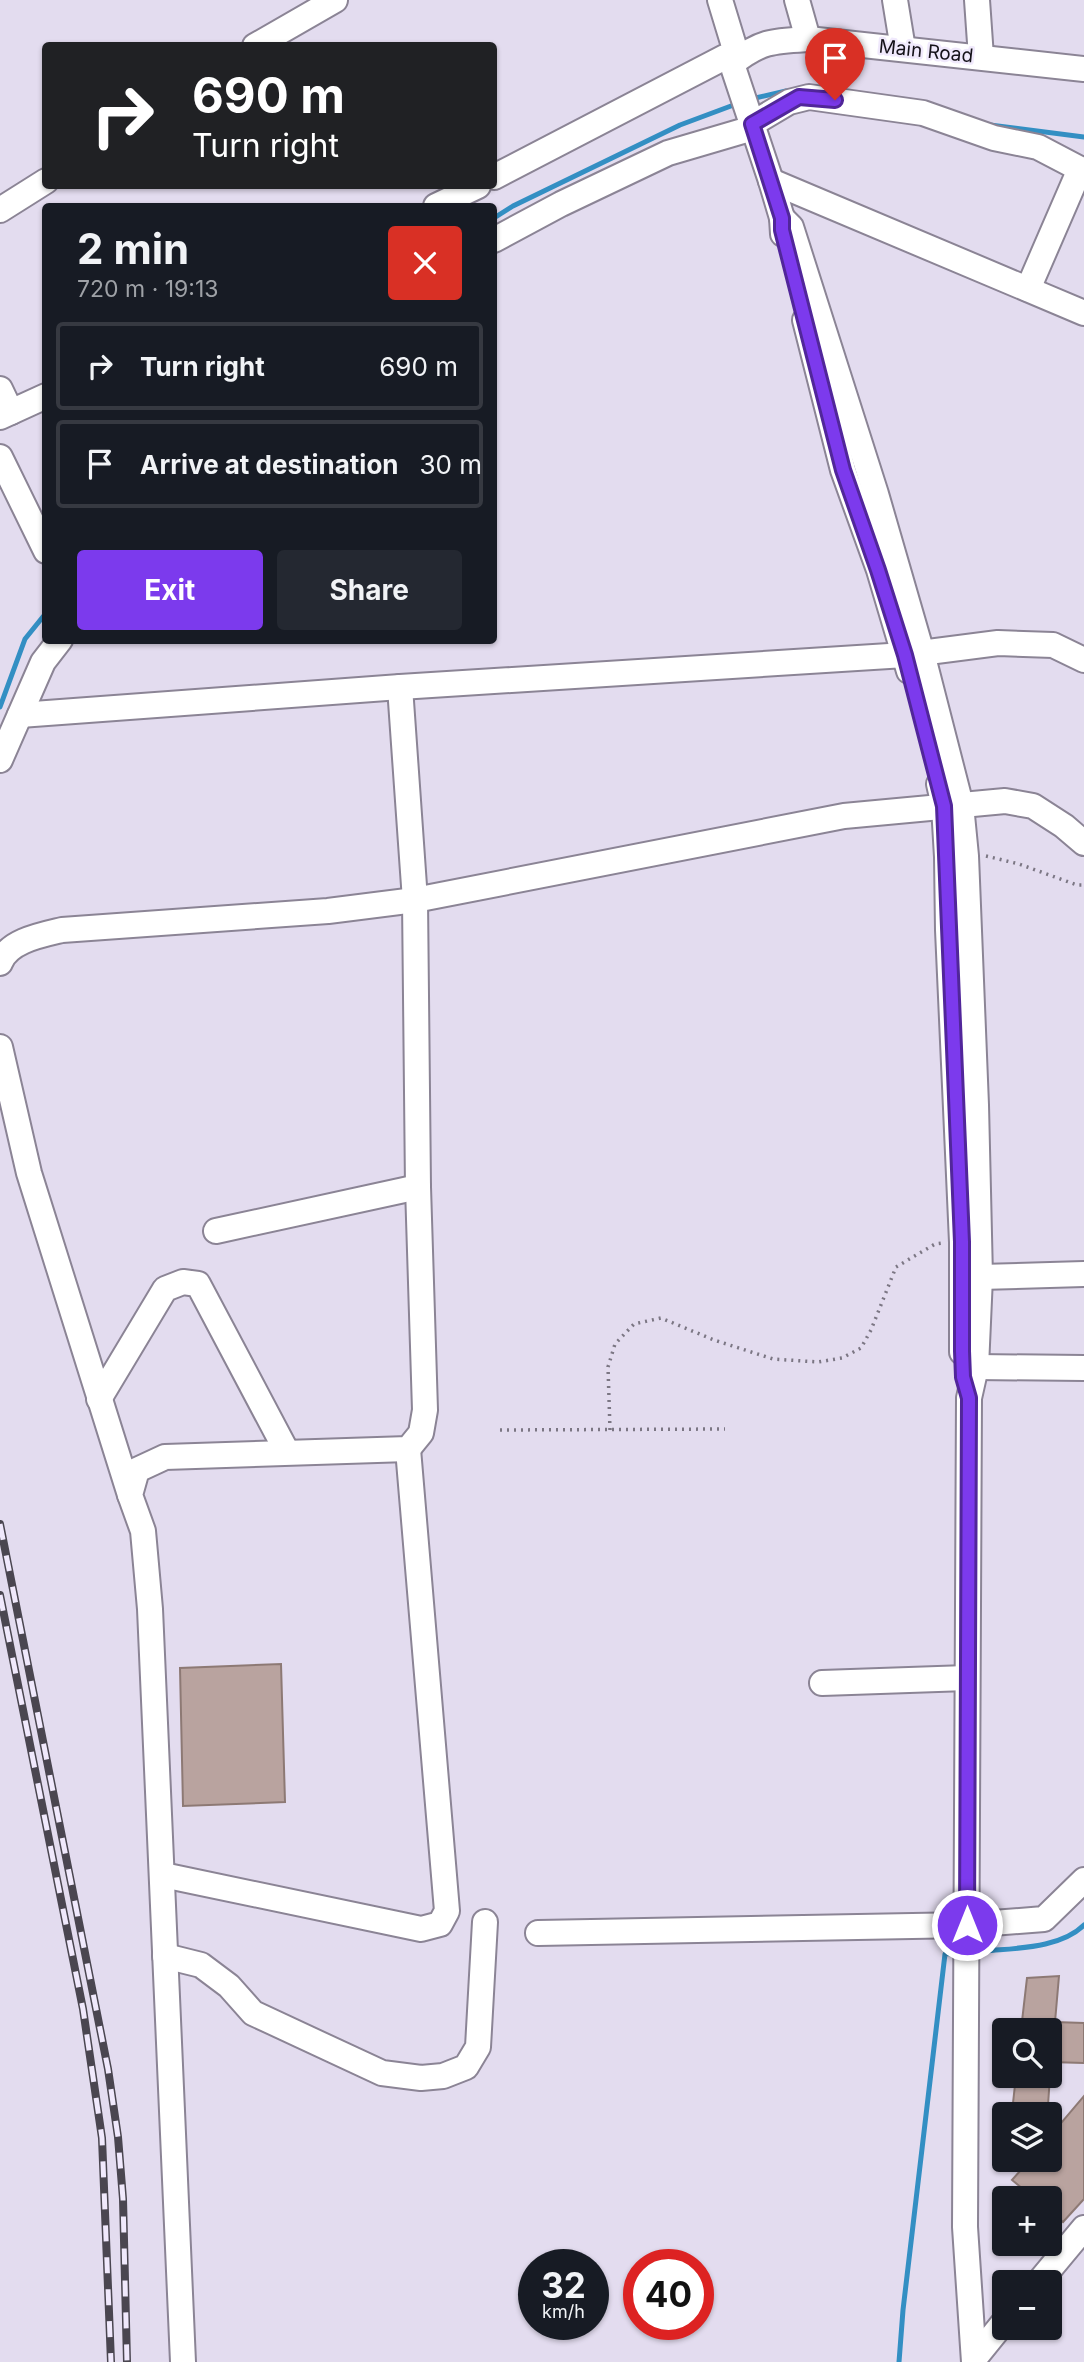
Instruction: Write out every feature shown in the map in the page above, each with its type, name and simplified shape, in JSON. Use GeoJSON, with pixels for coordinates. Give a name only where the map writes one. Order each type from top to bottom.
{"type":"FeatureCollection","features":[{"type":"Feature","properties":{"kind":"street"},"geometry":{"type":"LineString","coordinates":[[262,42],[335,0]]}},
{"type":"Feature","properties":{"kind":"street"},"geometry":{"type":"LineString","coordinates":[[705,0],[720,52],[729,60],[782,218],[791,227],[876,494],[966,856],[980,1277],[976,1367],[969,1398],[967,1678],[965,2227],[974,2361]]}},
{"type":"Feature","properties":{"kind":"street"},"geometry":{"type":"LineString","coordinates":[[720,0],[734,46],[729,60]]}},
{"type":"Feature","properties":{"kind":"street"},"geometry":{"type":"LineString","coordinates":[[797,0],[808,39]]}},
{"type":"Feature","properties":{"kind":"street"},"geometry":{"type":"LineString","coordinates":[[895,0],[903,49]]}},
{"type":"Feature","properties":{"kind":"street"},"geometry":{"type":"LineString","coordinates":[[977,0],[981,57]]}},
{"type":"Feature","properties":{"kind":"street","name":"Main Road"},"geometry":{"type":"LineString","coordinates":[[497,176],[754,46],[808,39],[1084,69]]}},
{"type":"Feature","properties":{"kind":"street"},"geometry":{"type":"LineString","coordinates":[[497,238],[561,204],[668,153],[752,124],[789,102],[809,97],[923,113],[995,138],[1038,147],[1082,170],[1028,289]]}},
{"type":"Feature","properties":{"kind":"street"},"geometry":{"type":"LineString","coordinates":[[771,181],[1084,313]]}},
{"type":"Feature","properties":{"kind":"street"},"geometry":{"type":"LineString","coordinates":[[0,210],[42,184]]}},
{"type":"Feature","properties":{"kind":"street"},"geometry":{"type":"LineString","coordinates":[[442,203],[472,189]]}},
{"type":"Feature","properties":{"kind":"street"},"geometry":{"type":"LineString","coordinates":[[0,389],[6,415],[42,398]]}},
{"type":"Feature","properties":{"kind":"street"},"geometry":{"type":"LineString","coordinates":[[0,457],[42,543]]}},
{"type":"Feature","properties":{"kind":"street"},"geometry":{"type":"LineString","coordinates":[[20,715],[914,654],[998,643],[1053,645],[1084,660]]}},
{"type":"Feature","properties":{"kind":"street"},"geometry":{"type":"LineString","coordinates":[[0,760],[43,662],[57,644]]}},
{"type":"Feature","properties":{"kind":"street"},"geometry":{"type":"LineString","coordinates":[[163,1875],[421,1929],[440,1924],[447,1911],[408,1449],[421,1433],[425,1410],[418,1188],[415,901],[400,687]]}},
{"type":"Feature","properties":{"kind":"street"},"geometry":{"type":"LineString","coordinates":[[1,955],[34,937],[62,930],[328,911],[415,901],[844,816],[1005,801],[1034,806],[1084,843]]}},
{"type":"Feature","properties":{"kind":"street"},"geometry":{"type":"LineString","coordinates":[[953,806],[962,1242],[961,1339],[963,1377],[969,1398]]}},
{"type":"Feature","properties":{"kind":"street"},"geometry":{"type":"LineString","coordinates":[[0,1047],[29,1172],[143,1531],[150,1609],[163,1875],[183,2362]]}},
{"type":"Feature","properties":{"kind":"street"},"geometry":{"type":"LineString","coordinates":[[216,1231],[418,1188]]}},
{"type":"Feature","properties":{"kind":"street"},"geometry":{"type":"LineString","coordinates":[[980,1277],[1084,1274]]}},
{"type":"Feature","properties":{"kind":"street"},"geometry":{"type":"LineString","coordinates":[[99,1399],[165,1289],[183,1282],[198,1284],[288,1452]]}},
{"type":"Feature","properties":{"kind":"street"},"geometry":{"type":"LineString","coordinates":[[976,1367],[1084,1368]]}},
{"type":"Feature","properties":{"kind":"street"},"geometry":{"type":"LineString","coordinates":[[130,1494],[137,1471],[165,1457],[408,1449]]}},
{"type":"Feature","properties":{"kind":"street"},"geometry":{"type":"LineString","coordinates":[[822,1683],[967,1678]]}},
{"type":"Feature","properties":{"kind":"street"},"geometry":{"type":"LineString","coordinates":[[538,1933],[967,1925],[1045,1919],[1084,1880]]}},
{"type":"Feature","properties":{"kind":"street"},"geometry":{"type":"LineString","coordinates":[[165,1956],[201,1965],[229,1986],[253,2013],[382,2073],[421,2078],[443,2076],[466,2067],[478,2047],[485,1922]]}},
{"type":"Feature","properties":{"kind":"street"},"geometry":{"type":"LineString","coordinates":[[1048,2270],[1084,2228]]}},
{"type":"Feature","properties":{"kind":"street"},"geometry":{"type":"LineString","coordinates":[[974,2361],[992,2338]]}},
{"type":"Feature","properties":{"kind":"path"},"geometry":{"type":"LineString","coordinates":[[966,856],[1001,859],[1084,885]]}},
{"type":"Feature","properties":{"kind":"path"},"geometry":{"type":"LineString","coordinates":[[610,1430],[608,1367],[615,1344],[634,1324],[661,1318],[713,1340],[773,1359],[818,1362],[842,1359],[861,1348],[896,1267],[935,1244],[962,1242]]}},
{"type":"Feature","properties":{"kind":"path"},"geometry":{"type":"LineString","coordinates":[[500,1430],[725,1429]]}},
{"type":"Feature","properties":{"kind":"building"},"geometry":{"type":"Polygon","coordinates":[[[281,1664],[285,1802],[183,1806],[180,1668],[281,1664]]]}},
{"type":"Feature","properties":{"kind":"building"},"geometry":{"type":"Polygon","coordinates":[[[1059,1976],[1055,2018],[1022,2018],[1027,1978],[1059,1976]]]}},
{"type":"Feature","properties":{"kind":"building"},"geometry":{"type":"Polygon","coordinates":[[[1062,2022],[1084,2023],[1084,2063],[1062,2062],[1062,2022]]]}},
{"type":"Feature","properties":{"kind":"building"},"geometry":{"type":"Polygon","coordinates":[[[1015,2088],[1049,2088],[1048,2102],[1013,2102],[1015,2088]]]}},
{"type":"Feature","properties":{"kind":"building"},"geometry":{"type":"Polygon","coordinates":[[[1084,2096],[1084,2199],[1063,2222],[1062,2186],[1019,2186],[1012,2180],[1019,2172],[1062,2172],[1062,2122],[1084,2096]]]}},
{"type":"Feature","properties":{"kind":"waterway"},"geometry":{"type":"LineString","coordinates":[[751,99],[786,91]]}},
{"type":"Feature","properties":{"kind":"waterway"},"geometry":{"type":"LineString","coordinates":[[497,216],[680,125],[739,103]]}},
{"type":"Feature","properties":{"kind":"waterway"},"geometry":{"type":"LineString","coordinates":[[990,125],[1084,137]]}},
{"type":"Feature","properties":{"kind":"waterway"},"geometry":{"type":"LineString","coordinates":[[0,707],[25,639],[42,618]]}},
{"type":"Feature","properties":{"kind":"waterway"},"geometry":{"type":"LineString","coordinates":[[986,1951],[1051,1943],[1074,1933],[1084,1925]]}},
{"type":"Feature","properties":{"kind":"waterway"},"geometry":{"type":"LineString","coordinates":[[899,2362],[945,1954],[958,1953]]}},
{"type":"Feature","properties":{"kind":"railway"},"geometry":{"type":"LineString","coordinates":[[0,1524],[108,2069],[118,2137],[123,2199],[127,2362]]}},
{"type":"Feature","properties":{"kind":"railway"},"geometry":{"type":"LineString","coordinates":[[0,1595],[83,2009],[102,2138],[111,2362]]}},
{"type":"Feature","properties":{"kind":"route"},"geometry":{"type":"LineString","coordinates":[[835,100],[799,97],[752,124],[782,218],[782,230],[843,470],[905,655],[944,806],[962,1242],[963,1377],[969,1398],[967,1925]]}}]}
